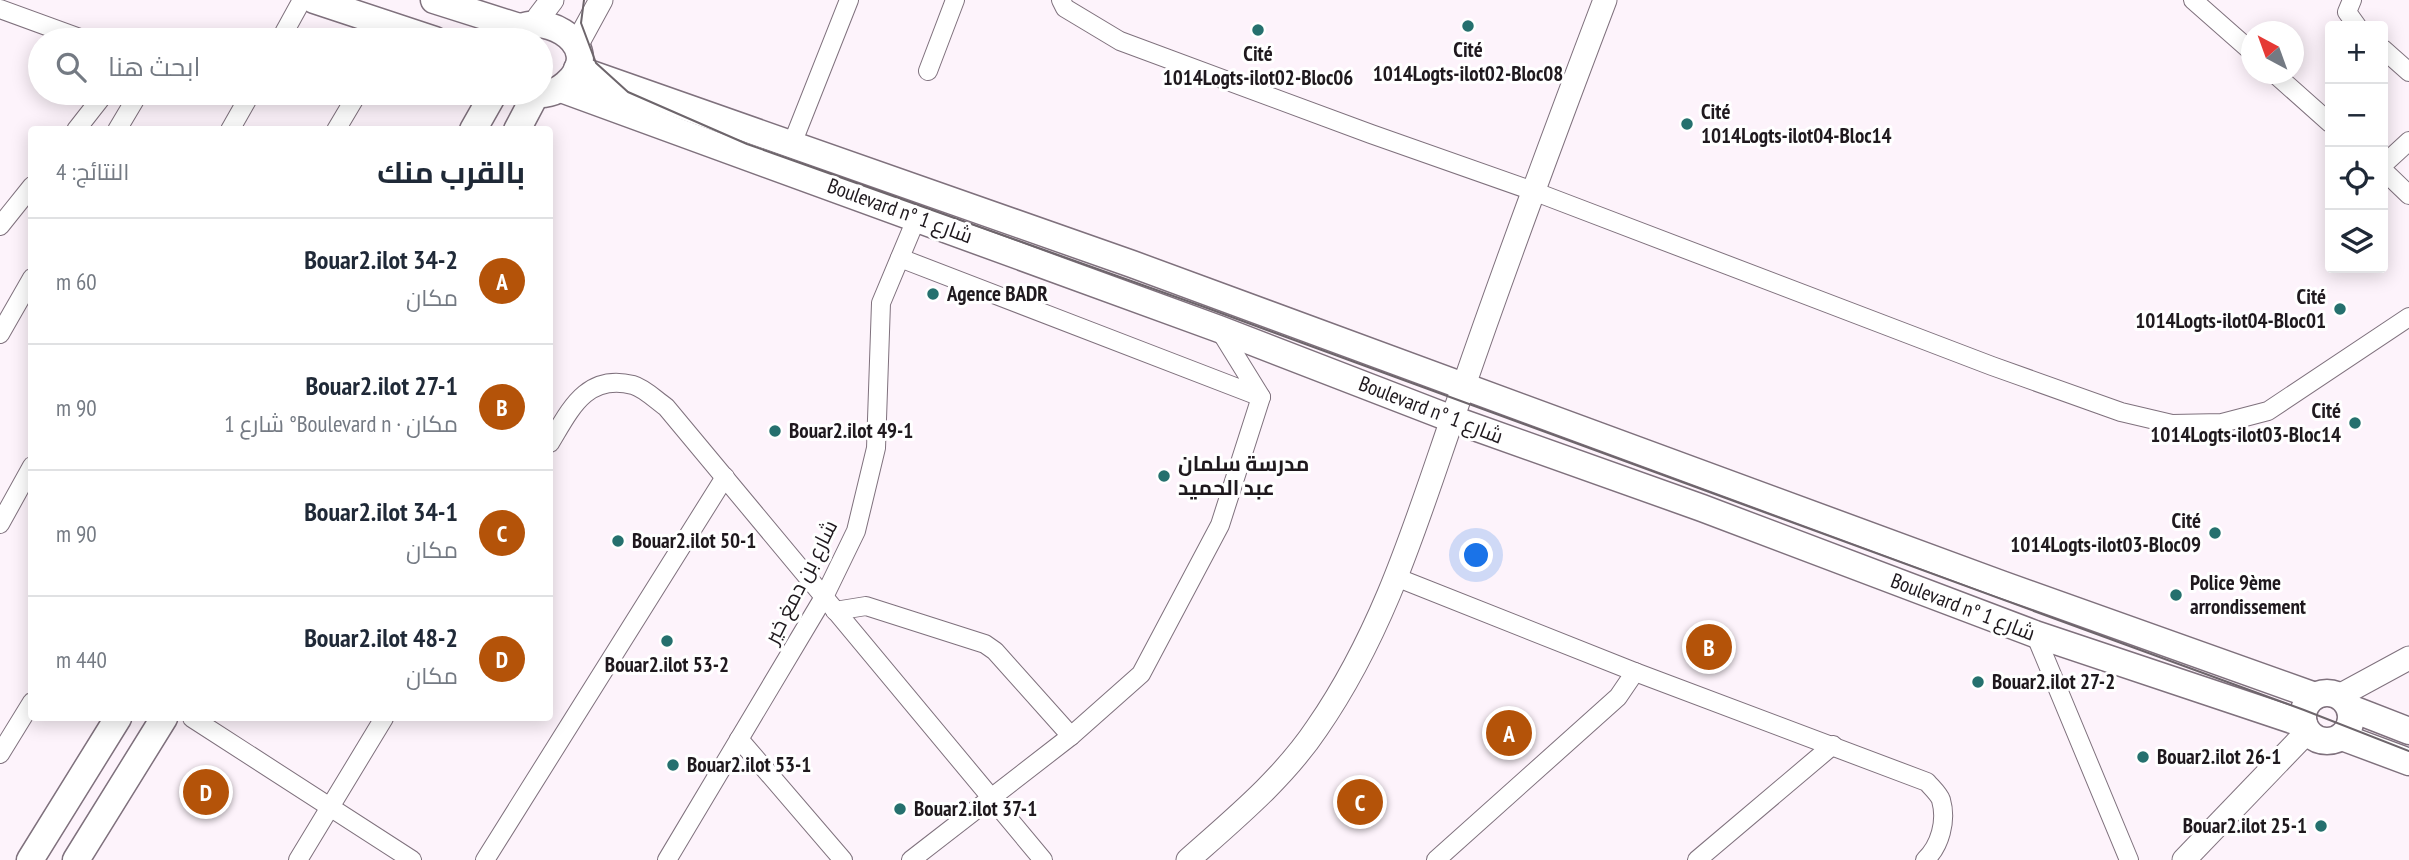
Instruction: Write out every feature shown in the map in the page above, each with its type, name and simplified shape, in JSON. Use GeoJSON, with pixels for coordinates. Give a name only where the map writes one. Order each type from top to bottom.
{"type":"FeatureCollection","features":[{"type":"Feature","properties":{"kind":"main road"},"geometry":{"type":"LineString","coordinates":[[314,0],[379,28]]}},
{"type":"Feature","properties":{"kind":"main road"},"geometry":{"type":"LineString","coordinates":[[434,0],[528,21],[551,19],[563,24],[572,33],[556,78]]}},
{"type":"Feature","properties":{"kind":"main road","name":"Boulevard n° شارع 1"},"geometry":{"type":"LineString","coordinates":[[556,78],[792,144],[1132,264],[1987,580],[2335,700],[2409,731]]}},
{"type":"Feature","properties":{"kind":"main road","name":"Boulevard n° شارع 1"},"geometry":{"type":"LineString","coordinates":[[556,78],[917,217],[1219,328],[1452,419],[1702,508],[2035,634],[2306,728]]}},
{"type":"Feature","properties":{"kind":"main road"},"geometry":{"type":"LineString","coordinates":[[475,126],[487,105]]}},
{"type":"Feature","properties":{"kind":"main road"},"geometry":{"type":"LineString","coordinates":[[520,126],[536,105]]}},
{"type":"Feature","properties":{"kind":"main road"},"geometry":{"type":"LineString","coordinates":[[2342,737],[2349,727],[2351,717],[2335,700],[2304,710],[2306,728],[2319,740],[2342,737],[2409,762]]}},
{"type":"Feature","properties":{"kind":"main road"},"geometry":{"type":"LineString","coordinates":[[30,860],[116,721]]}},
{"type":"Feature","properties":{"kind":"main road"},"geometry":{"type":"LineString","coordinates":[[76,860],[162,721]]}},
{"type":"Feature","properties":{"kind":"street"},"geometry":{"type":"LineString","coordinates":[[287,28],[302,0]]}},
{"type":"Feature","properties":{"kind":"street"},"geometry":{"type":"LineString","coordinates":[[556,78],[601,0]]}},
{"type":"Feature","properties":{"kind":"street"},"geometry":{"type":"LineString","coordinates":[[792,144],[849,0]]}},
{"type":"Feature","properties":{"kind":"street"},"geometry":{"type":"LineString","coordinates":[[928,71],[955,0]]}},
{"type":"Feature","properties":{"kind":"street"},"geometry":{"type":"LineString","coordinates":[[1061,0],[1065,8],[1119,41],[1534,191],[1992,366],[2121,412],[2172,424],[2222,423],[2268,411],[2409,317]]}},
{"type":"Feature","properties":{"kind":"street"},"geometry":{"type":"LineString","coordinates":[[1188,860],[1272,783],[1316,731],[1351,677],[1398,578],[1463,387],[1605,0]]}},
{"type":"Feature","properties":{"kind":"street"},"geometry":{"type":"LineString","coordinates":[[2193,0],[2241,42]]}},
{"type":"Feature","properties":{"kind":"street"},"geometry":{"type":"LineString","coordinates":[[2352,0],[2347,12],[2353,21]]}},
{"type":"Feature","properties":{"kind":"street"},"geometry":{"type":"LineString","coordinates":[[0,9],[52,28]]}},
{"type":"Feature","properties":{"kind":"street"},"geometry":{"type":"LineString","coordinates":[[2388,53],[2409,72]]}},
{"type":"Feature","properties":{"kind":"street"},"geometry":{"type":"LineString","coordinates":[[2286,84],[2325,119]]}},
{"type":"Feature","properties":{"kind":"street"},"geometry":{"type":"LineString","coordinates":[[79,126],[96,105]]}},
{"type":"Feature","properties":{"kind":"street"},"geometry":{"type":"LineString","coordinates":[[119,126],[132,105]]}},
{"type":"Feature","properties":{"kind":"street"},"geometry":{"type":"LineString","coordinates":[[232,126],[244,105]]}},
{"type":"Feature","properties":{"kind":"street"},"geometry":{"type":"LineString","coordinates":[[338,126],[351,105]]}},
{"type":"Feature","properties":{"kind":"street"},"geometry":{"type":"LineString","coordinates":[[2388,160],[2409,141]]}},
{"type":"Feature","properties":{"kind":"street"},"geometry":{"type":"LineString","coordinates":[[2388,175],[2409,195]]}},
{"type":"Feature","properties":{"kind":"street"},"geometry":{"type":"LineString","coordinates":[[0,226],[28,191]]}},
{"type":"Feature","properties":{"kind":"street","name":"شارع بن دمغ خير"},"geometry":{"type":"LineString","coordinates":[[667,860],[739,739],[830,604],[856,531],[876,447],[881,303],[917,217]]}},
{"type":"Feature","properties":{"kind":"street"},"geometry":{"type":"LineString","coordinates":[[900,258],[1261,397]]}},
{"type":"Feature","properties":{"kind":"street"},"geometry":{"type":"LineString","coordinates":[[0,334],[28,285]]}},
{"type":"Feature","properties":{"kind":"street"},"geometry":{"type":"LineString","coordinates":[[911,860],[1070,736],[1141,674],[1220,524],[1261,397],[1219,328]]}},
{"type":"Feature","properties":{"kind":"street"},"geometry":{"type":"LineString","coordinates":[[553,438],[577,399],[603,383],[634,386],[666,407],[1043,860]]}},
{"type":"Feature","properties":{"kind":"street"},"geometry":{"type":"LineString","coordinates":[[0,524],[28,473]]}},
{"type":"Feature","properties":{"kind":"street"},"geometry":{"type":"LineString","coordinates":[[485,860],[725,477]]}},
{"type":"Feature","properties":{"kind":"street"},"geometry":{"type":"LineString","coordinates":[[1398,578],[1635,672],[1927,782],[1941,799],[1942,830],[1932,853],[1925,860]]}},
{"type":"Feature","properties":{"kind":"street"},"geometry":{"type":"LineString","coordinates":[[830,604],[866,606],[985,644],[995,651],[1070,736]]}},
{"type":"Feature","properties":{"kind":"street"},"geometry":{"type":"LineString","coordinates":[[2035,634],[2129,860]]}},
{"type":"Feature","properties":{"kind":"street"},"geometry":{"type":"LineString","coordinates":[[2335,700],[2409,657]]}},
{"type":"Feature","properties":{"kind":"street"},"geometry":{"type":"LineString","coordinates":[[1436,860],[1618,697],[1635,672]]}},
{"type":"Feature","properties":{"kind":"street"},"geometry":{"type":"LineString","coordinates":[[0,754],[28,708]]}},
{"type":"Feature","properties":{"kind":"street"},"geometry":{"type":"LineString","coordinates":[[197,721],[412,860]]}},
{"type":"Feature","properties":{"kind":"street"},"geometry":{"type":"LineString","coordinates":[[298,860],[382,721]]}},
{"type":"Feature","properties":{"kind":"street"},"geometry":{"type":"LineString","coordinates":[[2184,860],[2306,728]]}},
{"type":"Feature","properties":{"kind":"street"},"geometry":{"type":"LineString","coordinates":[[739,739],[843,860]]}},
{"type":"Feature","properties":{"kind":"street"},"geometry":{"type":"LineString","coordinates":[[1697,860],[1833,745]]}},
{"type":"Feature","properties":{"kind":"tram line"},"geometry":{"type":"LineString","coordinates":[[584,0],[581,23],[596,63],[628,92],[747,144],[1207,308],[2304,710],[2409,751]]}},
{"type":"Feature","properties":{"kind":"place","name":"Cité 1014Logts-ilot02-Bloc08"},"geometry":{"type":"Point","coordinates":[1468,26]}},
{"type":"Feature","properties":{"kind":"place","name":"Cité 1014Logts-ilot02-Bloc06"},"geometry":{"type":"Point","coordinates":[1258,30]}},
{"type":"Feature","properties":{"kind":"place","name":"Cité 1014Logts-ilot04-Bloc14"},"geometry":{"type":"Point","coordinates":[1687,124]}},
{"type":"Feature","properties":{"kind":"place","name":"Agence BADR"},"geometry":{"type":"Point","coordinates":[933,294]}},
{"type":"Feature","properties":{"kind":"place","name":"Cité 1014Logts-ilot04-Bloc01"},"geometry":{"type":"Point","coordinates":[2340,309]}},
{"type":"Feature","properties":{"kind":"place","name":"Cité 1014Logts-ilot03-Bloc14"},"geometry":{"type":"Point","coordinates":[2355,423]}},
{"type":"Feature","properties":{"kind":"place","name":"Bouar2.ilot 49-1"},"geometry":{"type":"Point","coordinates":[775,431]}},
{"type":"Feature","properties":{"kind":"place","name":"مدرسة سلمان عبد الحميد"},"geometry":{"type":"Point","coordinates":[1164,476]}},
{"type":"Feature","properties":{"kind":"place","name":"Cité 1014Logts-ilot03-Bloc09"},"geometry":{"type":"Point","coordinates":[2215,533]}},
{"type":"Feature","properties":{"kind":"place","name":"Bouar2.ilot 50-1"},"geometry":{"type":"Point","coordinates":[618,541]}},
{"type":"Feature","properties":{"kind":"place","name":"Police 9ème arrondissement"},"geometry":{"type":"Point","coordinates":[2176,595]}},
{"type":"Feature","properties":{"kind":"place","name":"Bouar2.ilot 53-2"},"geometry":{"type":"Point","coordinates":[667,641]}},
{"type":"Feature","properties":{"kind":"place","name":"Bouar2.ilot 27-1"},"geometry":{"type":"Point","coordinates":[1709,647]}},
{"type":"Feature","properties":{"kind":"place","name":"Bouar2.ilot 27-2"},"geometry":{"type":"Point","coordinates":[1978,682]}},
{"type":"Feature","properties":{"kind":"place","name":"Bouar2.ilot 34-2"},"geometry":{"type":"Point","coordinates":[1509,733]}},
{"type":"Feature","properties":{"kind":"place","name":"Bouar2.ilot 26-1"},"geometry":{"type":"Point","coordinates":[2143,757]}},
{"type":"Feature","properties":{"kind":"place","name":"Bouar2.ilot 53-1"},"geometry":{"type":"Point","coordinates":[673,765]}},
{"type":"Feature","properties":{"kind":"place","name":"Bouar2.ilot 48-2"},"geometry":{"type":"Point","coordinates":[206,792]}},
{"type":"Feature","properties":{"kind":"place","name":"Bouar2.ilot 34-1"},"geometry":{"type":"Point","coordinates":[1360,802]}},
{"type":"Feature","properties":{"kind":"place","name":"Bouar2.ilot 37-1"},"geometry":{"type":"Point","coordinates":[900,809]}},
{"type":"Feature","properties":{"kind":"place","name":"Bouar2.ilot 25-1"},"geometry":{"type":"Point","coordinates":[2321,826]}}]}
